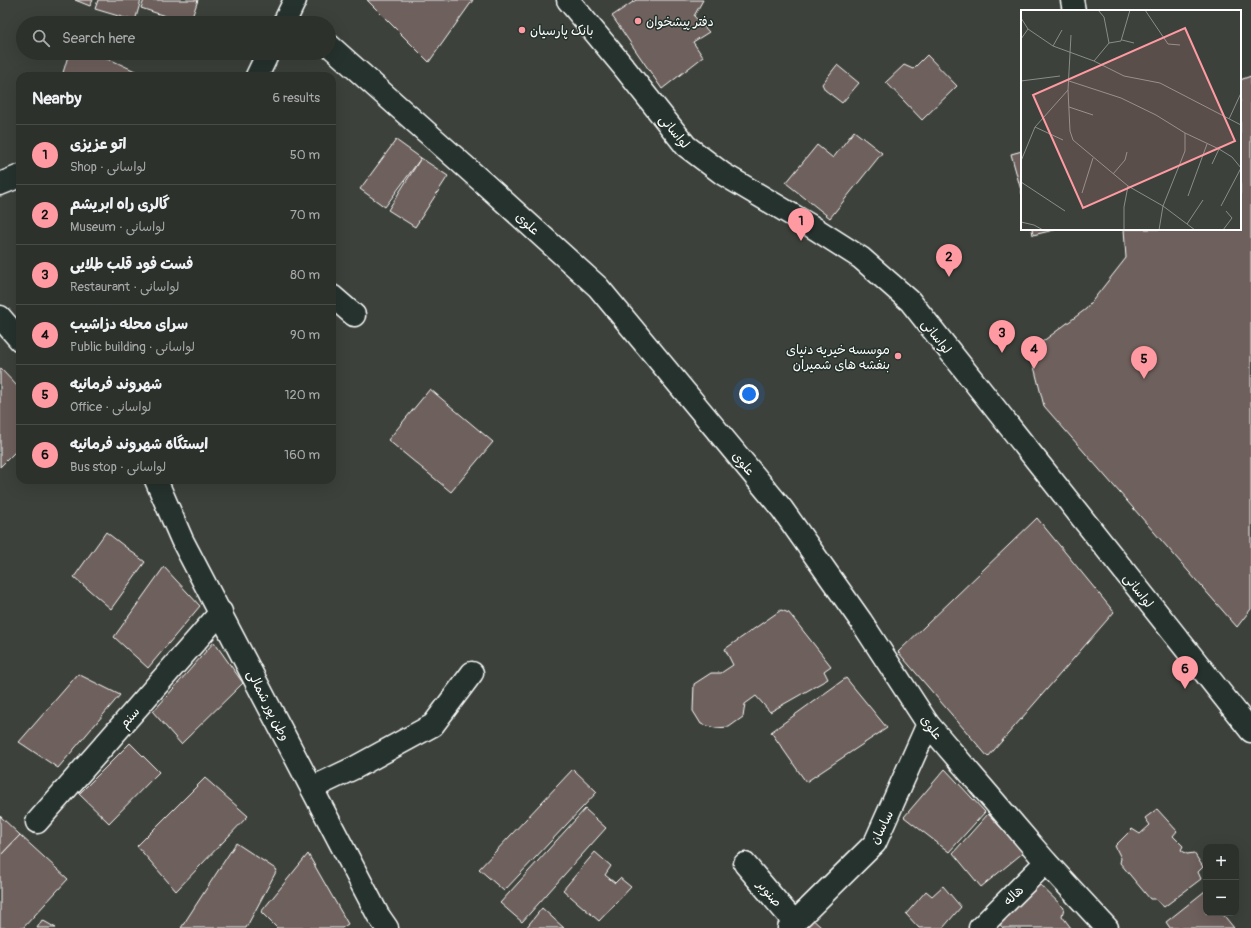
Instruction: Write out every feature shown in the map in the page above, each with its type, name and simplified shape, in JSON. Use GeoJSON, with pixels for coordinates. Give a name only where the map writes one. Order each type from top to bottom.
{"type":"FeatureCollection","features":[{"type":"Feature","properties":{"kind":"street","name":"لواسانی"},"geometry":{"type":"LineString","coordinates":[[568,0],[622,64],[686,146],[723,174],[811,226],[861,258],[910,301],[1251,731]]}},
{"type":"Feature","properties":{"kind":"street"},"geometry":{"type":"LineString","coordinates":[[1072,0],[1074,10]]}},
{"type":"Feature","properties":{"kind":"street","name":"علوی"},"geometry":{"type":"LineString","coordinates":[[336,52],[487,186],[598,288],[782,509],[861,621],[928,724],[1046,862],[1107,928]]}},
{"type":"Feature","properties":{"kind":"street"},"geometry":{"type":"LineString","coordinates":[[0,184],[16,178]]}},
{"type":"Feature","properties":{"kind":"street"},"geometry":{"type":"LineString","coordinates":[[336,299],[354,315]]}},
{"type":"Feature","properties":{"kind":"street"},"geometry":{"type":"LineString","coordinates":[[0,317],[16,335]]}},
{"type":"Feature","properties":{"kind":"street","name":"وطن پور شمالی"},"geometry":{"type":"LineString","coordinates":[[158,484],[182,540],[312,788],[378,924]]}},
{"type":"Feature","properties":{"kind":"street","name":"سنم"},"geometry":{"type":"LineString","coordinates":[[37,822],[221,612]]}},
{"type":"Feature","properties":{"kind":"street"},"geometry":{"type":"LineString","coordinates":[[312,788],[356,767],[433,725],[472,673]]}},
{"type":"Feature","properties":{"kind":"street","name":"ساسان"},"geometry":{"type":"LineString","coordinates":[[792,926],[875,843],[928,724]]}},
{"type":"Feature","properties":{"kind":"street","name":"هاله"},"geometry":{"type":"LineString","coordinates":[[980,928],[1046,862]]}},
{"type":"Feature","properties":{"kind":"street","name":"صنوبر"},"geometry":{"type":"LineString","coordinates":[[745,864],[792,926]]}},
{"type":"Feature","properties":{"kind":"building"},"geometry":{"type":"Polygon","coordinates":[[[75,0],[93,0],[90,6],[75,0]]]}},
{"type":"Feature","properties":{"kind":"building"},"geometry":{"type":"Polygon","coordinates":[[[98,0],[141,0],[136,16],[118,16],[95,9],[98,0]]]}},
{"type":"Feature","properties":{"kind":"building"},"geometry":{"type":"Polygon","coordinates":[[[144,0],[198,0],[192,16],[165,16],[141,8],[144,0]]]}},
{"type":"Feature","properties":{"kind":"building"},"geometry":{"type":"Polygon","coordinates":[[[367,0],[473,0],[429,62],[367,0]]]}},
{"type":"Feature","properties":{"kind":"building"},"geometry":{"type":"Polygon","coordinates":[[[636,0],[703,0],[694,16],[709,32],[693,42],[703,57],[662,89],[612,16],[636,0]]]}},
{"type":"Feature","properties":{"kind":"building"},"geometry":{"type":"Polygon","coordinates":[[[927,55],[957,86],[922,120],[886,82],[904,65],[913,69],[927,55]]]}},
{"type":"Feature","properties":{"kind":"building"},"geometry":{"type":"Polygon","coordinates":[[[67,60],[111,60],[137,72],[63,72],[67,60]]]}},
{"type":"Feature","properties":{"kind":"building"},"geometry":{"type":"Polygon","coordinates":[[[837,65],[859,83],[842,103],[825,90],[822,84],[837,65]]]}},
{"type":"Feature","properties":{"kind":"building"},"geometry":{"type":"Polygon","coordinates":[[[1251,76],[1251,609],[1237,627],[1044,406],[1030,351],[1086,309],[1126,258],[1124,230],[1241,230],[1241,80],[1251,76]]]}},
{"type":"Feature","properties":{"kind":"building"},"geometry":{"type":"Polygon","coordinates":[[[854,131],[882,153],[830,218],[786,183],[817,145],[833,158],[854,131]]]}},
{"type":"Feature","properties":{"kind":"building"},"geometry":{"type":"Polygon","coordinates":[[[396,140],[421,158],[385,207],[360,189],[396,140]]]}},
{"type":"Feature","properties":{"kind":"building"},"geometry":{"type":"Polygon","coordinates":[[[1021,151],[1021,190],[1011,154],[1021,151]]]}},
{"type":"Feature","properties":{"kind":"building"},"geometry":{"type":"Polygon","coordinates":[[[421,158],[448,176],[415,227],[388,210],[421,158]]]}},
{"type":"Feature","properties":{"kind":"building"},"geometry":{"type":"Polygon","coordinates":[[[1032,230],[1054,230],[1033,235],[1032,230]]]}},
{"type":"Feature","properties":{"kind":"building"},"geometry":{"type":"Polygon","coordinates":[[[0,368],[16,385],[16,451],[0,467],[0,368]]]}},
{"type":"Feature","properties":{"kind":"building"},"geometry":{"type":"Polygon","coordinates":[[[430,389],[493,442],[451,492],[388,440],[430,389]]]}},
{"type":"Feature","properties":{"kind":"building"},"geometry":{"type":"Polygon","coordinates":[[[1037,518],[1114,612],[988,757],[898,652],[1037,518]]]}},
{"type":"Feature","properties":{"kind":"building"},"geometry":{"type":"Polygon","coordinates":[[[106,532],[145,562],[111,609],[74,577],[106,532]]]}},
{"type":"Feature","properties":{"kind":"building"},"geometry":{"type":"Polygon","coordinates":[[[164,567],[200,606],[148,668],[114,637],[164,567]]]}},
{"type":"Feature","properties":{"kind":"building"},"geometry":{"type":"Polygon","coordinates":[[[781,610],[789,613],[831,666],[824,671],[828,679],[770,712],[756,696],[745,704],[743,717],[729,727],[715,728],[701,724],[693,711],[694,684],[711,673],[721,673],[733,665],[725,649],[781,610]]]}},
{"type":"Feature","properties":{"kind":"building"},"geometry":{"type":"Polygon","coordinates":[[[214,642],[243,683],[181,744],[153,712],[214,642]]]}},
{"type":"Feature","properties":{"kind":"building"},"geometry":{"type":"Polygon","coordinates":[[[78,674],[120,695],[58,768],[19,742],[78,674]]]}},
{"type":"Feature","properties":{"kind":"building"},"geometry":{"type":"Polygon","coordinates":[[[846,678],[887,728],[806,782],[771,732],[846,678]]]}},
{"type":"Feature","properties":{"kind":"building"},"geometry":{"type":"Polygon","coordinates":[[[130,743],[159,772],[109,823],[79,794],[130,743]]]}},
{"type":"Feature","properties":{"kind":"building"},"geometry":{"type":"Polygon","coordinates":[[[573,769],[597,792],[504,891],[479,869],[573,769]]]}},
{"type":"Feature","properties":{"kind":"building"},"geometry":{"type":"Polygon","coordinates":[[[945,769],[985,812],[949,852],[904,817],[945,769]]]}},
{"type":"Feature","properties":{"kind":"building"},"geometry":{"type":"Polygon","coordinates":[[[205,778],[248,816],[176,891],[137,846],[205,778]]]}},
{"type":"Feature","properties":{"kind":"building"},"geometry":{"type":"Polygon","coordinates":[[[585,809],[606,828],[522,922],[500,903],[585,809]]]}},
{"type":"Feature","properties":{"kind":"building"},"geometry":{"type":"Polygon","coordinates":[[[1157,809],[1177,831],[1173,836],[1183,846],[1181,850],[1187,854],[1194,853],[1203,867],[1198,872],[1201,879],[1164,907],[1155,899],[1150,899],[1120,863],[1121,858],[1115,846],[1132,829],[1140,834],[1150,825],[1145,818],[1157,809]]]}},
{"type":"Feature","properties":{"kind":"building"},"geometry":{"type":"Polygon","coordinates":[[[988,814],[1024,852],[981,887],[953,853],[988,814]]]}},
{"type":"Feature","properties":{"kind":"building"},"geometry":{"type":"Polygon","coordinates":[[[0,816],[20,835],[0,856],[0,816]]]}},
{"type":"Feature","properties":{"kind":"building"},"geometry":{"type":"Polygon","coordinates":[[[20,835],[68,879],[23,928],[0,928],[0,856],[20,835]]]}},
{"type":"Feature","properties":{"kind":"building"},"geometry":{"type":"Polygon","coordinates":[[[236,843],[277,870],[246,928],[181,928],[236,843]]]}},
{"type":"Feature","properties":{"kind":"building"},"geometry":{"type":"Polygon","coordinates":[[[595,852],[611,866],[605,875],[615,883],[620,878],[631,887],[599,921],[563,890],[595,852]]]}},
{"type":"Feature","properties":{"kind":"building"},"geometry":{"type":"Polygon","coordinates":[[[308,854],[348,924],[342,928],[277,928],[261,912],[308,854]]]}},
{"type":"Feature","properties":{"kind":"building"},"geometry":{"type":"Polygon","coordinates":[[[1034,879],[1064,908],[1062,916],[1071,928],[1003,928],[996,920],[1034,879]]]}},
{"type":"Feature","properties":{"kind":"building"},"geometry":{"type":"Polygon","coordinates":[[[943,886],[961,907],[943,928],[919,928],[906,914],[926,891],[932,896],[943,886]]]}},
{"type":"Feature","properties":{"kind":"building"},"geometry":{"type":"Polygon","coordinates":[[[1203,893],[1203,916],[1224,916],[1234,928],[1170,928],[1166,922],[1203,893]]]}},
{"type":"Feature","properties":{"kind":"building"},"geometry":{"type":"Polygon","coordinates":[[[542,908],[564,928],[526,928],[542,908]]]}},
{"type":"Feature","properties":{"kind":"building"},"geometry":{"type":"Polygon","coordinates":[[[808,915],[822,928],[795,928],[808,915]]]}},
{"type":"Feature","properties":{"kind":"building"},"geometry":{"type":"Polygon","coordinates":[[[42,920],[56,928],[37,928],[42,920]]]}},
{"type":"Feature","properties":{"kind":"place","name":"دفتر پیشخوان"},"geometry":{"type":"Point","coordinates":[638,21]}},
{"type":"Feature","properties":{"kind":"place","name":"بانک پارسیان"},"geometry":{"type":"Point","coordinates":[522,30]}},
{"type":"Feature","properties":{"kind":"place","name":"اتو عزیزی"},"geometry":{"type":"Point","coordinates":[801,241]}},
{"type":"Feature","properties":{"kind":"place","name":"گالری راه ابریشم"},"geometry":{"type":"Point","coordinates":[949,277]}},
{"type":"Feature","properties":{"kind":"place","name":"فست فود قلب طلایی"},"geometry":{"type":"Point","coordinates":[1002,353]}},
{"type":"Feature","properties":{"kind":"place","name":"موسسه خیریه دنیای بنفشه های شمیران"},"geometry":{"type":"Point","coordinates":[898,356]}},
{"type":"Feature","properties":{"kind":"place","name":"سرای محله دزاشیب"},"geometry":{"type":"Point","coordinates":[1034,369]}},
{"type":"Feature","properties":{"kind":"place","name":"شهروند فرمانیه"},"geometry":{"type":"Point","coordinates":[1144,379]}},
{"type":"Feature","properties":{"kind":"place","name":"ایستگاه شهروند فرمانیه"},"geometry":{"type":"Point","coordinates":[1185,689]}}]}
